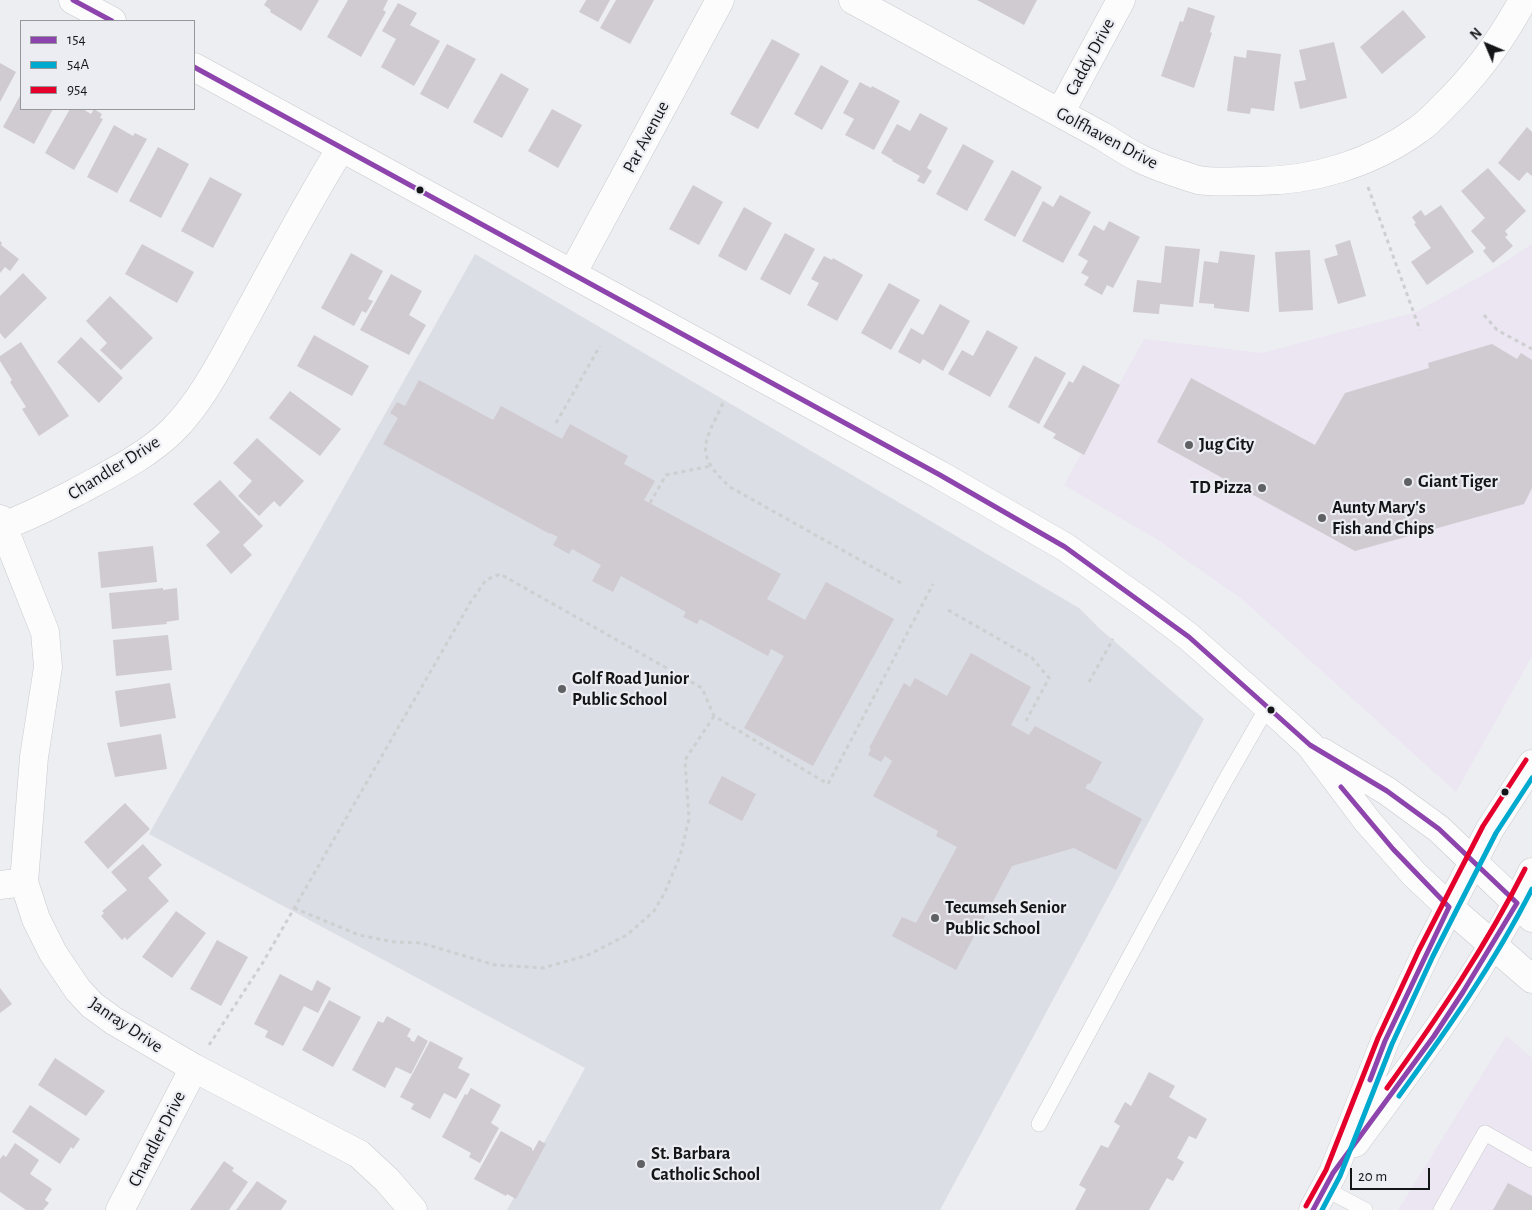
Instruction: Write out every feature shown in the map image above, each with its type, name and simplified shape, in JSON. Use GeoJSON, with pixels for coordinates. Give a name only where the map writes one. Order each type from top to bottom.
{"type":"FeatureCollection","features":[{"type":"Feature","properties":{"kind":"street"},"geometry":{"type":"LineString","coordinates":[[73,0],[110,20]]}},
{"type":"Feature","properties":{"kind":"street","name":"Par Avenue"},"geometry":{"type":"LineString","coordinates":[[572,274],[720,0]]}},
{"type":"Feature","properties":{"kind":"street","name":"Golfhaven Drive"},"geometry":{"type":"LineString","coordinates":[[853,0],[1060,113],[1141,160],[1200,180],[1267,182],[1330,172],[1359,162],[1404,140],[1421,129],[1461,90],[1484,62],[1505,33],[1523,0]]}},
{"type":"Feature","properties":{"kind":"street","name":"Caddy Drive"},"geometry":{"type":"LineString","coordinates":[[1060,113],[1121,0]]}},
{"type":"Feature","properties":{"kind":"street"},"geometry":{"type":"LineString","coordinates":[[195,68],[940,475],[1065,547],[1189,637],[1268,706],[1310,745],[1368,822],[1414,874],[1532,980]]}},
{"type":"Feature","properties":{"kind":"street","name":"Chandler Drive"},"geometry":{"type":"LineString","coordinates":[[1,524],[43,510],[112,473],[143,453],[171,431],[198,401],[310,198],[341,148]]}},
{"type":"Feature","properties":{"kind":"street","name":"Janray Drive"},"geometry":{"type":"LineString","coordinates":[[1,524],[45,632],[48,667],[12,884],[36,919],[53,953],[78,990],[92,1005],[114,1021],[194,1068],[359,1154],[387,1180],[413,1210]]}},
{"type":"Feature","properties":{"kind":"street"},"geometry":{"type":"LineString","coordinates":[[1310,745],[1387,791],[1439,829],[1525,910]]}},
{"type":"Feature","properties":{"kind":"street"},"geometry":{"type":"LineString","coordinates":[[1324,1190],[1385,1041],[1449,907],[1490,829],[1532,764]]}},
{"type":"Feature","properties":{"kind":"street"},"geometry":{"type":"LineString","coordinates":[[1324,1190],[1434,1036],[1492,946],[1525,910],[1532,872]]}},
{"type":"Feature","properties":{"kind":"street","name":"Chandler Drive"},"geometry":{"type":"LineString","coordinates":[[120,1210],[194,1068]]}},
{"type":"Feature","properties":{"kind":"lane"},"geometry":{"type":"LineString","coordinates":[[1039,1124],[1221,788],[1268,706]]}},
{"type":"Feature","properties":{"kind":"lane"},"geometry":{"type":"LineString","coordinates":[[1441,1210],[1485,1133],[1532,1160]]}},
{"type":"Feature","properties":{"kind":"lane"},"geometry":{"type":"LineString","coordinates":[[1324,1190],[1365,1210]]}},
{"type":"Feature","properties":{"kind":"path"},"geometry":{"type":"LineString","coordinates":[[1359,162],[1420,330]]}},
{"type":"Feature","properties":{"kind":"path"},"geometry":{"type":"LineString","coordinates":[[1484,315],[1497,330],[1532,349]]}},
{"type":"Feature","properties":{"kind":"path"},"geometry":{"type":"LineString","coordinates":[[556,423],[600,346]]}},
{"type":"Feature","properties":{"kind":"path"},"geometry":{"type":"LineString","coordinates":[[723,403],[706,439],[706,459],[716,474],[730,487],[901,583]]}},
{"type":"Feature","properties":{"kind":"path"},"geometry":{"type":"LineString","coordinates":[[650,503],[666,474],[710,466]]}},
{"type":"Feature","properties":{"kind":"path"},"geometry":{"type":"LineString","coordinates":[[194,1068],[262,964],[486,580],[500,574],[702,688],[714,716],[828,784],[932,584]]}},
{"type":"Feature","properties":{"kind":"path"},"geometry":{"type":"LineString","coordinates":[[948,610],[1032,658],[1049,678],[1026,721]]}},
{"type":"Feature","properties":{"kind":"path"},"geometry":{"type":"LineString","coordinates":[[1088,682],[1113,639]]}},
{"type":"Feature","properties":{"kind":"path"},"geometry":{"type":"LineString","coordinates":[[294,908],[358,935],[394,942],[421,943],[495,965],[543,968],[588,955],[627,935],[654,911],[665,892],[680,856],[689,819],[685,760],[714,716]]}},
{"type":"Feature","properties":{"kind":"shaded area"},"geometry":{"type":"Polygon","coordinates":[[[1532,244],[1532,656],[1456,792],[1243,600],[1158,540],[1064,485],[1144,339],[1262,353],[1416,312],[1494,269],[1532,244]]]}},
{"type":"Feature","properties":{"kind":"shaded area","name":"Golf Road Junior Public School"},"geometry":{"type":"Polygon","coordinates":[[[475,254],[1079,608],[1099,628],[1204,719],[940,1210],[507,1210],[585,1068],[149,834],[475,254]]]}},
{"type":"Feature","properties":{"kind":"shaded area"},"geometry":{"type":"Polygon","coordinates":[[[1506,1036],[1532,1058],[1532,1210],[1398,1210],[1506,1036]]]}},
{"type":"Feature","properties":{"kind":"building"},"geometry":{"type":"Polygon","coordinates":[[[267,0],[319,0],[301,31],[270,12],[271,10],[264,5],[267,0]]]}},
{"type":"Feature","properties":{"kind":"building"},"geometry":{"type":"Polygon","coordinates":[[[348,0],[388,0],[383,10],[386,12],[361,57],[327,37],[348,0]]]}},
{"type":"Feature","properties":{"kind":"building"},"geometry":{"type":"Polygon","coordinates":[[[586,0],[610,0],[598,22],[579,12],[586,0]]]}},
{"type":"Feature","properties":{"kind":"building"},"geometry":{"type":"Polygon","coordinates":[[[616,0],[654,0],[630,44],[600,28],[616,0]]]}},
{"type":"Feature","properties":{"kind":"building"},"geometry":{"type":"Polygon","coordinates":[[[977,0],[1037,0],[1024,25],[977,0]]]}},
{"type":"Feature","properties":{"kind":"building"},"geometry":{"type":"Polygon","coordinates":[[[398,3],[417,13],[410,25],[440,41],[414,86],[381,67],[396,39],[382,31],[398,3]]]}},
{"type":"Feature","properties":{"kind":"building"},"geometry":{"type":"Polygon","coordinates":[[[1188,7],[1215,16],[1210,32],[1212,33],[1194,88],[1161,76],[1180,21],[1183,22],[1188,7]]]}},
{"type":"Feature","properties":{"kind":"building"},"geometry":{"type":"Polygon","coordinates":[[[1403,10],[1426,37],[1382,74],[1360,47],[1403,10]]]}},
{"type":"Feature","properties":{"kind":"building"},"geometry":{"type":"Polygon","coordinates":[[[772,39],[800,54],[758,129],[730,114],[772,39]]]}},
{"type":"Feature","properties":{"kind":"building"},"geometry":{"type":"Polygon","coordinates":[[[1334,42],[1347,98],[1300,109],[1294,82],[1306,80],[1299,50],[1334,42]]]}},
{"type":"Feature","properties":{"kind":"building"},"geometry":{"type":"Polygon","coordinates":[[[447,44],[476,59],[448,109],[420,94],[447,44]]]}},
{"type":"Feature","properties":{"kind":"building"},"geometry":{"type":"Polygon","coordinates":[[[1247,50],[1281,54],[1274,111],[1251,108],[1250,114],[1227,111],[1234,56],[1246,58],[1247,50]]]}},
{"type":"Feature","properties":{"kind":"building"},"geometry":{"type":"Polygon","coordinates":[[[0,63],[16,72],[0,102],[0,63]]]}},
{"type":"Feature","properties":{"kind":"building"},"geometry":{"type":"Polygon","coordinates":[[[821,65],[849,81],[822,130],[794,114],[821,65]]]}},
{"type":"Feature","properties":{"kind":"building"},"geometry":{"type":"Polygon","coordinates":[[[501,73],[529,89],[502,138],[473,122],[501,73]]]}},
{"type":"Feature","properties":{"kind":"building"},"geometry":{"type":"Polygon","coordinates":[[[860,82],[871,88],[872,86],[900,101],[874,150],[845,135],[854,119],[843,113],[860,82]]]}},
{"type":"Feature","properties":{"kind":"building"},"geometry":{"type":"Polygon","coordinates":[[[20,96],[20,110],[52,110],[34,144],[3,127],[20,96]]]}},
{"type":"Feature","properties":{"kind":"building"},"geometry":{"type":"Polygon","coordinates":[[[552,109],[582,125],[558,168],[528,151],[552,109]]]}},
{"type":"Feature","properties":{"kind":"building"},"geometry":{"type":"Polygon","coordinates":[[[69,110],[85,110],[91,114],[96,110],[102,114],[100,118],[103,119],[74,170],[45,153],[69,110]]]}},
{"type":"Feature","properties":{"kind":"building"},"geometry":{"type":"Polygon","coordinates":[[[920,113],[948,128],[927,168],[932,171],[924,184],[917,181],[920,176],[881,153],[897,124],[910,131],[920,113]]]}},
{"type":"Feature","properties":{"kind":"building"},"geometry":{"type":"Polygon","coordinates":[[[114,125],[133,136],[135,133],[147,139],[117,193],[87,177],[114,125]]]}},
{"type":"Feature","properties":{"kind":"building"},"geometry":{"type":"Polygon","coordinates":[[[1527,127],[1532,132],[1532,176],[1527,172],[1519,181],[1498,163],[1527,127]]]}},
{"type":"Feature","properties":{"kind":"building"},"geometry":{"type":"Polygon","coordinates":[[[963,144],[994,161],[967,211],[936,194],[963,144]]]}},
{"type":"Feature","properties":{"kind":"building"},"geometry":{"type":"Polygon","coordinates":[[[158,147],[189,164],[161,218],[129,201],[158,147]]]}},
{"type":"Feature","properties":{"kind":"building"},"geometry":{"type":"Polygon","coordinates":[[[1488,168],[1526,211],[1505,231],[1508,235],[1505,237],[1513,246],[1493,263],[1483,251],[1486,248],[1471,231],[1485,218],[1461,191],[1488,168]]]}},
{"type":"Feature","properties":{"kind":"building"},"geometry":{"type":"Polygon","coordinates":[[[1012,170],[1042,187],[1015,237],[984,220],[1012,170]]]}},
{"type":"Feature","properties":{"kind":"building"},"geometry":{"type":"Polygon","coordinates":[[[210,177],[242,194],[213,248],[181,231],[210,177]]]}},
{"type":"Feature","properties":{"kind":"building"},"geometry":{"type":"Polygon","coordinates":[[[693,185],[723,202],[699,245],[669,229],[693,185]]]}},
{"type":"Feature","properties":{"kind":"building"},"geometry":{"type":"Polygon","coordinates":[[[1060,195],[1091,212],[1063,263],[1022,241],[1043,201],[1053,207],[1060,195]]]}},
{"type":"Feature","properties":{"kind":"building"},"geometry":{"type":"Polygon","coordinates":[[[1441,205],[1474,252],[1427,285],[1411,262],[1431,248],[1414,224],[1416,223],[1412,217],[1421,210],[1425,216],[1441,205]]]}},
{"type":"Feature","properties":{"kind":"building"},"geometry":{"type":"Polygon","coordinates":[[[744,207],[772,223],[746,271],[718,256],[744,207]]]}},
{"type":"Feature","properties":{"kind":"building"},"geometry":{"type":"Polygon","coordinates":[[[1109,221],[1140,237],[1113,288],[1107,285],[1102,295],[1084,285],[1089,277],[1081,273],[1088,261],[1078,255],[1094,225],[1104,231],[1109,221]]]}},
{"type":"Feature","properties":{"kind":"building"},"geometry":{"type":"Polygon","coordinates":[[[785,233],[815,249],[790,295],[760,279],[785,233]]]}},
{"type":"Feature","properties":{"kind":"building"},"geometry":{"type":"Polygon","coordinates":[[[1350,240],[1366,296],[1338,304],[1324,259],[1338,255],[1335,245],[1350,240]]]}},
{"type":"Feature","properties":{"kind":"building"},"geometry":{"type":"Polygon","coordinates":[[[0,241],[1,245],[19,259],[10,271],[5,267],[0,273],[0,241]]]}},
{"type":"Feature","properties":{"kind":"building"},"geometry":{"type":"Polygon","coordinates":[[[142,244],[194,272],[177,303],[125,274],[142,244]]]}},
{"type":"Feature","properties":{"kind":"building"},"geometry":{"type":"Polygon","coordinates":[[[1165,246],[1200,249],[1193,307],[1160,304],[1159,314],[1133,312],[1137,280],[1161,283],[1165,246]]]}},
{"type":"Feature","properties":{"kind":"building"},"geometry":{"type":"Polygon","coordinates":[[[1310,250],[1313,310],[1279,312],[1275,252],[1310,250]]]}},
{"type":"Feature","properties":{"kind":"building"},"geometry":{"type":"Polygon","coordinates":[[[1220,251],[1255,255],[1249,312],[1214,308],[1214,304],[1199,303],[1204,261],[1218,263],[1220,251]]]}},
{"type":"Feature","properties":{"kind":"building"},"geometry":{"type":"Polygon","coordinates":[[[351,253],[383,271],[368,299],[373,301],[366,313],[362,311],[354,326],[321,308],[351,253]]]}},
{"type":"Feature","properties":{"kind":"building"},"geometry":{"type":"Polygon","coordinates":[[[824,256],[832,260],[833,258],[863,275],[837,321],[807,305],[819,283],[811,279],[824,256]]]}},
{"type":"Feature","properties":{"kind":"building"},"geometry":{"type":"Polygon","coordinates":[[[23,273],[47,298],[5,339],[0,333],[0,296],[23,273]]]}},
{"type":"Feature","properties":{"kind":"building"},"geometry":{"type":"Polygon","coordinates":[[[391,274],[422,291],[409,315],[426,325],[409,355],[360,330],[391,274]]]}},
{"type":"Feature","properties":{"kind":"building"},"geometry":{"type":"Polygon","coordinates":[[[889,283],[920,300],[891,350],[861,333],[889,283]]]}},
{"type":"Feature","properties":{"kind":"building"},"geometry":{"type":"Polygon","coordinates":[[[110,296],[153,338],[121,370],[100,350],[107,343],[86,321],[110,296]]]}},
{"type":"Feature","properties":{"kind":"building"},"geometry":{"type":"Polygon","coordinates":[[[940,304],[970,321],[943,371],[923,359],[920,364],[898,352],[911,328],[923,335],[940,304]]]}},
{"type":"Feature","properties":{"kind":"building"},"geometry":{"type":"Polygon","coordinates":[[[987,330],[1018,347],[990,397],[948,374],[962,350],[973,356],[987,330]]]}},
{"type":"Feature","properties":{"kind":"building"},"geometry":{"type":"Polygon","coordinates":[[[314,335],[369,366],[352,396],[297,366],[314,335]]]}},
{"type":"Feature","properties":{"kind":"building"},"geometry":{"type":"Polygon","coordinates":[[[81,337],[123,378],[99,403],[57,362],[81,337]]]}},
{"type":"Feature","properties":{"kind":"building"},"geometry":{"type":"Polygon","coordinates":[[[21,342],[69,416],[39,436],[22,409],[26,407],[10,382],[12,380],[0,361],[0,356],[21,342]]]}},
{"type":"Feature","properties":{"kind":"building"},"geometry":{"type":"Polygon","coordinates":[[[1492,344],[1517,359],[1521,353],[1532,360],[1532,488],[1524,504],[1355,551],[1157,442],[1191,378],[1315,445],[1345,393],[1429,368],[1428,363],[1492,344]]]}},
{"type":"Feature","properties":{"kind":"building"},"geometry":{"type":"Polygon","coordinates":[[[1035,356],[1066,373],[1039,424],[1008,407],[1035,356]]]}},
{"type":"Feature","properties":{"kind":"building"},"geometry":{"type":"Polygon","coordinates":[[[1083,365],[1120,385],[1084,455],[1053,438],[1056,434],[1043,427],[1069,381],[1073,383],[1083,365]]]}},
{"type":"Feature","properties":{"kind":"building"},"geometry":{"type":"Polygon","coordinates":[[[419,380],[493,420],[501,406],[562,439],[570,424],[628,456],[624,464],[655,481],[644,500],[781,574],[767,599],[805,620],[826,582],[894,619],[813,766],[744,728],[784,656],[771,649],[768,656],[700,619],[697,624],[683,617],[686,612],[621,576],[613,592],[592,581],[601,565],[572,549],[569,554],[553,545],[558,537],[383,444],[398,418],[390,413],[397,402],[405,406],[419,380]]]}},
{"type":"Feature","properties":{"kind":"building"},"geometry":{"type":"Polygon","coordinates":[[[290,391],[341,429],[320,456],[269,418],[290,391]]]}},
{"type":"Feature","properties":{"kind":"building"},"geometry":{"type":"Polygon","coordinates":[[[257,438],[304,481],[280,507],[274,501],[259,516],[238,496],[252,481],[233,463],[257,438]]]}},
{"type":"Feature","properties":{"kind":"building"},"geometry":{"type":"Polygon","coordinates":[[[220,480],[263,526],[243,545],[252,555],[231,574],[206,545],[220,532],[193,504],[220,480]]]}},
{"type":"Feature","properties":{"kind":"building"},"geometry":{"type":"Polygon","coordinates":[[[153,546],[157,582],[101,588],[98,552],[153,546]]]}},
{"type":"Feature","properties":{"kind":"building"},"geometry":{"type":"Polygon","coordinates":[[[163,588],[163,590],[177,588],[179,620],[166,622],[167,624],[112,629],[109,593],[163,588]]]}},
{"type":"Feature","properties":{"kind":"building"},"geometry":{"type":"Polygon","coordinates":[[[168,635],[172,670],[116,676],[113,640],[168,635]]]}},
{"type":"Feature","properties":{"kind":"building"},"geometry":{"type":"Polygon","coordinates":[[[971,653],[1031,687],[1011,725],[1029,735],[1035,726],[1102,762],[1090,784],[1088,783],[1085,788],[1142,819],[1116,870],[1074,848],[1012,866],[956,970],[892,936],[902,917],[916,923],[957,847],[936,836],[938,831],[873,796],[892,761],[885,756],[881,762],[868,755],[871,749],[869,748],[904,683],[910,687],[915,678],[947,696],[971,653]]]}},
{"type":"Feature","properties":{"kind":"building"},"geometry":{"type":"Polygon","coordinates":[[[170,683],[176,718],[120,727],[115,691],[170,683]]]}},
{"type":"Feature","properties":{"kind":"building"},"geometry":{"type":"Polygon","coordinates":[[[161,734],[167,769],[115,777],[107,743],[161,734]]]}},
{"type":"Feature","properties":{"kind":"building"},"geometry":{"type":"Polygon","coordinates":[[[722,776],[756,794],[742,821],[708,803],[722,776]]]}},
{"type":"Feature","properties":{"kind":"building"},"geometry":{"type":"Polygon","coordinates":[[[125,803],[150,829],[108,869],[84,842],[125,803]]]}},
{"type":"Feature","properties":{"kind":"building"},"geometry":{"type":"Polygon","coordinates":[[[143,844],[162,865],[148,878],[169,901],[127,940],[125,937],[122,940],[101,916],[104,913],[102,911],[127,890],[111,872],[143,844]]]}},
{"type":"Feature","properties":{"kind":"building"},"geometry":{"type":"Polygon","coordinates":[[[176,911],[206,933],[172,978],[142,957],[176,911]]]}},
{"type":"Feature","properties":{"kind":"building"},"geometry":{"type":"Polygon","coordinates":[[[217,940],[248,957],[221,1006],[190,989],[217,940]]]}},
{"type":"Feature","properties":{"kind":"building"},"geometry":{"type":"Polygon","coordinates":[[[280,974],[312,991],[317,980],[331,988],[318,1013],[304,1006],[283,1046],[265,1037],[268,1031],[254,1024],[280,974]]]}},
{"type":"Feature","properties":{"kind":"building"},"geometry":{"type":"Polygon","coordinates":[[[0,988],[12,1004],[0,1013],[0,988]]]}},
{"type":"Feature","properties":{"kind":"building"},"geometry":{"type":"Polygon","coordinates":[[[329,1000],[361,1017],[333,1067],[302,1050],[329,1000]]]}},
{"type":"Feature","properties":{"kind":"building"},"geometry":{"type":"Polygon","coordinates":[[[387,1016],[411,1029],[407,1036],[410,1040],[414,1042],[418,1035],[428,1041],[411,1074],[396,1067],[385,1088],[352,1070],[378,1021],[383,1023],[387,1016]]]}},
{"type":"Feature","properties":{"kind":"building"},"geometry":{"type":"Polygon","coordinates":[[[430,1041],[463,1058],[458,1068],[470,1074],[456,1099],[444,1093],[430,1119],[411,1109],[414,1104],[400,1097],[430,1041]]]}},
{"type":"Feature","properties":{"kind":"building"},"geometry":{"type":"Polygon","coordinates":[[[55,1058],[105,1091],[86,1116],[38,1085],[55,1058]]]}},
{"type":"Feature","properties":{"kind":"building"},"geometry":{"type":"Polygon","coordinates":[[[1149,1072],[1175,1086],[1169,1097],[1207,1119],[1196,1139],[1189,1136],[1177,1158],[1184,1162],[1173,1181],[1167,1178],[1149,1210],[1075,1210],[1086,1189],[1079,1185],[1101,1145],[1108,1148],[1120,1126],[1114,1122],[1125,1102],[1131,1106],[1149,1072]]]}},
{"type":"Feature","properties":{"kind":"building"},"geometry":{"type":"Polygon","coordinates":[[[471,1088],[501,1105],[491,1123],[499,1128],[480,1163],[469,1157],[471,1153],[442,1137],[465,1094],[467,1095],[471,1088]]]}},
{"type":"Feature","properties":{"kind":"building"},"geometry":{"type":"Polygon","coordinates":[[[30,1105],[80,1139],[73,1149],[71,1147],[60,1164],[12,1132],[30,1105]]]}},
{"type":"Feature","properties":{"kind":"building"},"geometry":{"type":"Polygon","coordinates":[[[501,1131],[532,1148],[533,1151],[539,1140],[546,1144],[516,1199],[507,1194],[506,1196],[474,1179],[501,1131]]]}},
{"type":"Feature","properties":{"kind":"building"},"geometry":{"type":"Polygon","coordinates":[[[15,1143],[39,1160],[30,1174],[52,1189],[45,1200],[49,1203],[43,1210],[26,1210],[0,1192],[0,1159],[3,1155],[6,1157],[15,1143]]]}},
{"type":"Feature","properties":{"kind":"building"},"geometry":{"type":"Polygon","coordinates":[[[224,1161],[234,1168],[232,1171],[248,1182],[229,1210],[190,1210],[224,1161]]]}},
{"type":"Feature","properties":{"kind":"building"},"geometry":{"type":"Polygon","coordinates":[[[257,1181],[287,1201],[281,1210],[236,1210],[257,1181]]]}},
{"type":"Feature","properties":{"kind":"building"},"geometry":{"type":"Polygon","coordinates":[[[1508,1183],[1532,1196],[1532,1210],[1493,1210],[1508,1183]]]}},
{"type":"Feature","properties":{"kind":"transit line","name":"154"},"geometry":{"type":"LineString","coordinates":[[73,0],[110,20]]}},
{"type":"Feature","properties":{"kind":"transit line","name":"154"},"geometry":{"type":"LineString","coordinates":[[195,68],[940,475],[1065,547],[1189,637],[1310,745],[1387,791],[1439,829],[1517,903],[1434,1036],[1333,1173],[1313,1210]]}},
{"type":"Feature","properties":{"kind":"transit line","name":"954"},"geometry":{"type":"LineString","coordinates":[[1306,1206],[1326,1170],[1378,1038],[1419,950],[1483,826],[1526,760]]}},
{"type":"Feature","properties":{"kind":"transit line","name":"54A"},"geometry":{"type":"LineString","coordinates":[[1322,1210],[1340,1176],[1392,1044],[1433,956],[1496,833],[1532,778]]}},
{"type":"Feature","properties":{"kind":"transit line","name":"154"},"geometry":{"type":"LineString","coordinates":[[1341,787],[1393,849],[1449,907],[1385,1041],[1370,1080]]}},
{"type":"Feature","properties":{"kind":"transit line","name":"954"},"geometry":{"type":"LineString","coordinates":[[1387,1088],[1425,1035],[1460,981],[1494,926],[1525,869]]}},
{"type":"Feature","properties":{"kind":"transit line","name":"54A"},"geometry":{"type":"LineString","coordinates":[[1399,1096],[1486,969],[1532,889]]}},
{"type":"Feature","properties":{"kind":"place","name":"Jug City"},"geometry":{"type":"Point","coordinates":[1189,445]}},
{"type":"Feature","properties":{"kind":"place","name":"Giant Tiger"},"geometry":{"type":"Point","coordinates":[1408,482]}},
{"type":"Feature","properties":{"kind":"place","name":"TD Pizza"},"geometry":{"type":"Point","coordinates":[1262,488]}},
{"type":"Feature","properties":{"kind":"place","name":"Aunty Mary's Fish and Chips"},"geometry":{"type":"Point","coordinates":[1322,518]}},
{"type":"Feature","properties":{"kind":"place","name":"Golf Road Junior Public School"},"geometry":{"type":"Point","coordinates":[562,689]}},
{"type":"Feature","properties":{"kind":"place","name":"Tecumseh Senior Public School"},"geometry":{"type":"Point","coordinates":[935,918]}},
{"type":"Feature","properties":{"kind":"place","name":"St. Barbara Catholic School"},"geometry":{"type":"Point","coordinates":[641,1164]}}]}
